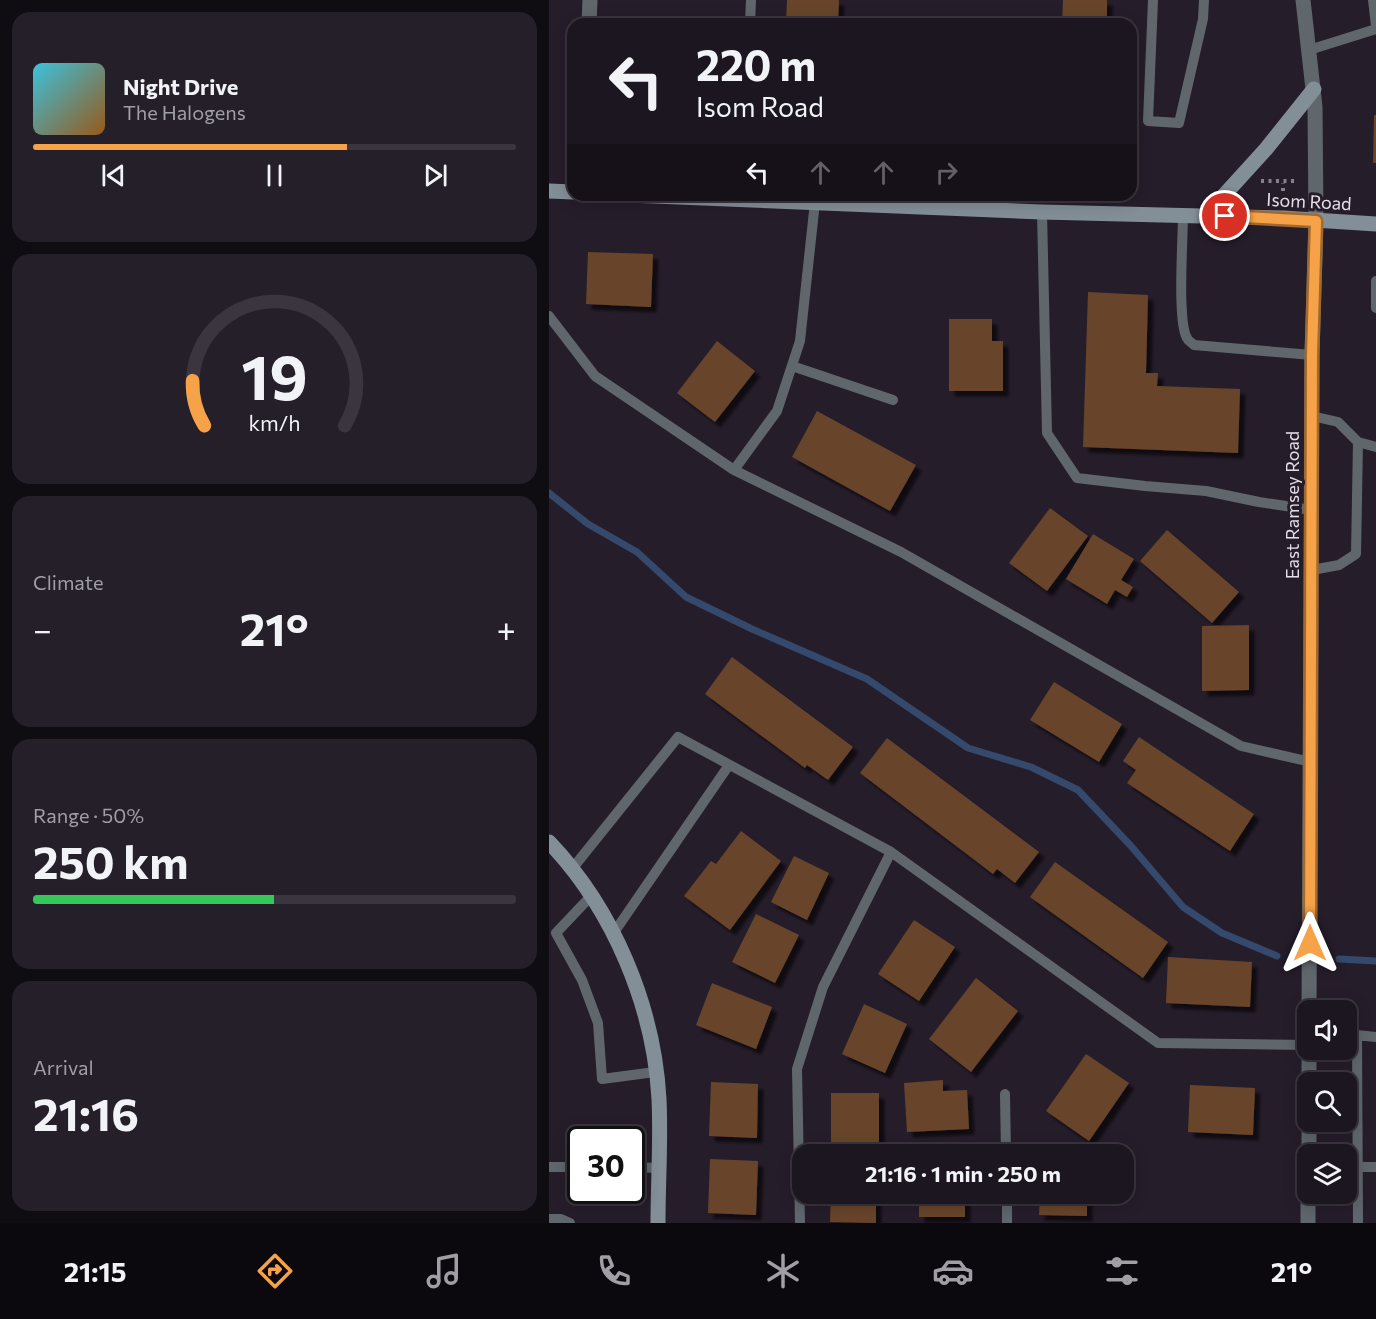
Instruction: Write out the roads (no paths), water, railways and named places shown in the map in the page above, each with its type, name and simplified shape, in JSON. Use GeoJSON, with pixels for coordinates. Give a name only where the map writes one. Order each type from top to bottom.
{"type":"FeatureCollection","features":[{"type":"Feature","properties":{"kind":"street"},"geometry":{"type":"LineString","coordinates":[[590,18],[591,0]]}},
{"type":"Feature","properties":{"kind":"street","name":"East Ramsey Road"},"geometry":{"type":"LineString","coordinates":[[1303,0],[1314,89],[1316,221],[1312,355],[1309,1000]]}},
{"type":"Feature","properties":{"kind":"street"},"geometry":{"type":"LineString","coordinates":[[1206,215],[1266,148],[1314,89]]}},
{"type":"Feature","properties":{"kind":"street"},"geometry":{"type":"LineString","coordinates":[[549,191],[567,192]]}},
{"type":"Feature","properties":{"kind":"street","name":"Isom Road"},"geometry":{"type":"LineString","coordinates":[[801,201],[1042,212],[1206,215],[1376,224]]}},
{"type":"Feature","properties":{"kind":"street"},"geometry":{"type":"LineString","coordinates":[[549,842],[591,896],[613,934],[643,1009],[659,1097],[658,1223]]}},
{"type":"Feature","properties":{"kind":"street"},"geometry":{"type":"LineString","coordinates":[[1308,1204],[1308,1223]]}},
{"type":"Feature","properties":{"kind":"lane"},"geometry":{"type":"LineString","coordinates":[[750,18],[751,0]]}},
{"type":"Feature","properties":{"kind":"lane"},"geometry":{"type":"LineString","coordinates":[[1153,0],[1148,121],[1179,123],[1203,19],[1204,0]]}},
{"type":"Feature","properties":{"kind":"lane"},"geometry":{"type":"LineString","coordinates":[[1309,50],[1376,27],[1373,0]]}},
{"type":"Feature","properties":{"kind":"lane"},"geometry":{"type":"LineString","coordinates":[[734,470],[777,411],[800,341],[815,202]]}},
{"type":"Feature","properties":{"kind":"lane"},"geometry":{"type":"LineString","coordinates":[[1042,212],[1047,434],[1077,478],[1206,491],[1312,510]]}},
{"type":"Feature","properties":{"kind":"lane"},"geometry":{"type":"LineString","coordinates":[[1183,215],[1181,296],[1183,327],[1187,338],[1194,345],[1312,355]]}},
{"type":"Feature","properties":{"kind":"lane"},"geometry":{"type":"LineString","coordinates":[[1376,281],[1376,308]]}},
{"type":"Feature","properties":{"kind":"lane"},"geometry":{"type":"LineString","coordinates":[[549,316],[595,376],[734,470],[901,552],[1241,746],[1311,762]]}},
{"type":"Feature","properties":{"kind":"lane"},"geometry":{"type":"LineString","coordinates":[[792,366],[893,400]]}},
{"type":"Feature","properties":{"kind":"lane"},"geometry":{"type":"LineString","coordinates":[[1312,416],[1338,422],[1358,442],[1376,447]]}},
{"type":"Feature","properties":{"kind":"lane"},"geometry":{"type":"LineString","coordinates":[[1312,570],[1339,565],[1356,554],[1358,442]]}},
{"type":"Feature","properties":{"kind":"lane"},"geometry":{"type":"LineString","coordinates":[[572,869],[678,737],[891,852],[1158,1043],[1297,1045]]}},
{"type":"Feature","properties":{"kind":"lane"},"geometry":{"type":"LineString","coordinates":[[613,934],[729,765]]}},
{"type":"Feature","properties":{"kind":"lane"},"geometry":{"type":"LineString","coordinates":[[800,1223],[797,1069],[823,987],[891,852]]}},
{"type":"Feature","properties":{"kind":"lane"},"geometry":{"type":"LineString","coordinates":[[591,896],[556,933],[582,980],[598,1023],[602,1079],[655,1072]]}},
{"type":"Feature","properties":{"kind":"lane"},"geometry":{"type":"LineString","coordinates":[[1353,1144],[1357,1035],[1376,1037]]}},
{"type":"Feature","properties":{"kind":"lane"},"geometry":{"type":"LineString","coordinates":[[1005,1094],[1006,1144]]}},
{"type":"Feature","properties":{"kind":"lane"},"geometry":{"type":"LineString","coordinates":[[1357,1166],[1376,1167]]}},
{"type":"Feature","properties":{"kind":"lane"},"geometry":{"type":"LineString","coordinates":[[549,1167],[567,1167]]}},
{"type":"Feature","properties":{"kind":"lane"},"geometry":{"type":"LineString","coordinates":[[645,1168],[659,1168]]}},
{"type":"Feature","properties":{"kind":"lane"},"geometry":{"type":"LineString","coordinates":[[1007,1204],[1007,1223]]}},
{"type":"Feature","properties":{"kind":"lane"},"geometry":{"type":"LineString","coordinates":[[1356,1204],[1358,1223]]}},
{"type":"Feature","properties":{"kind":"lane"},"geometry":{"type":"LineString","coordinates":[[549,1219],[561,1219],[570,1223]]}},
{"type":"Feature","properties":{"kind":"waterway"},"geometry":{"type":"LineString","coordinates":[[549,493],[588,524],[637,552],[686,597],[752,629],[867,679],[968,748],[1031,767],[1078,790],[1131,846],[1183,907],[1222,933],[1277,956]]}},
{"type":"Feature","properties":{"kind":"waterway"},"geometry":{"type":"LineString","coordinates":[[1339,959],[1376,961]]}}]}
